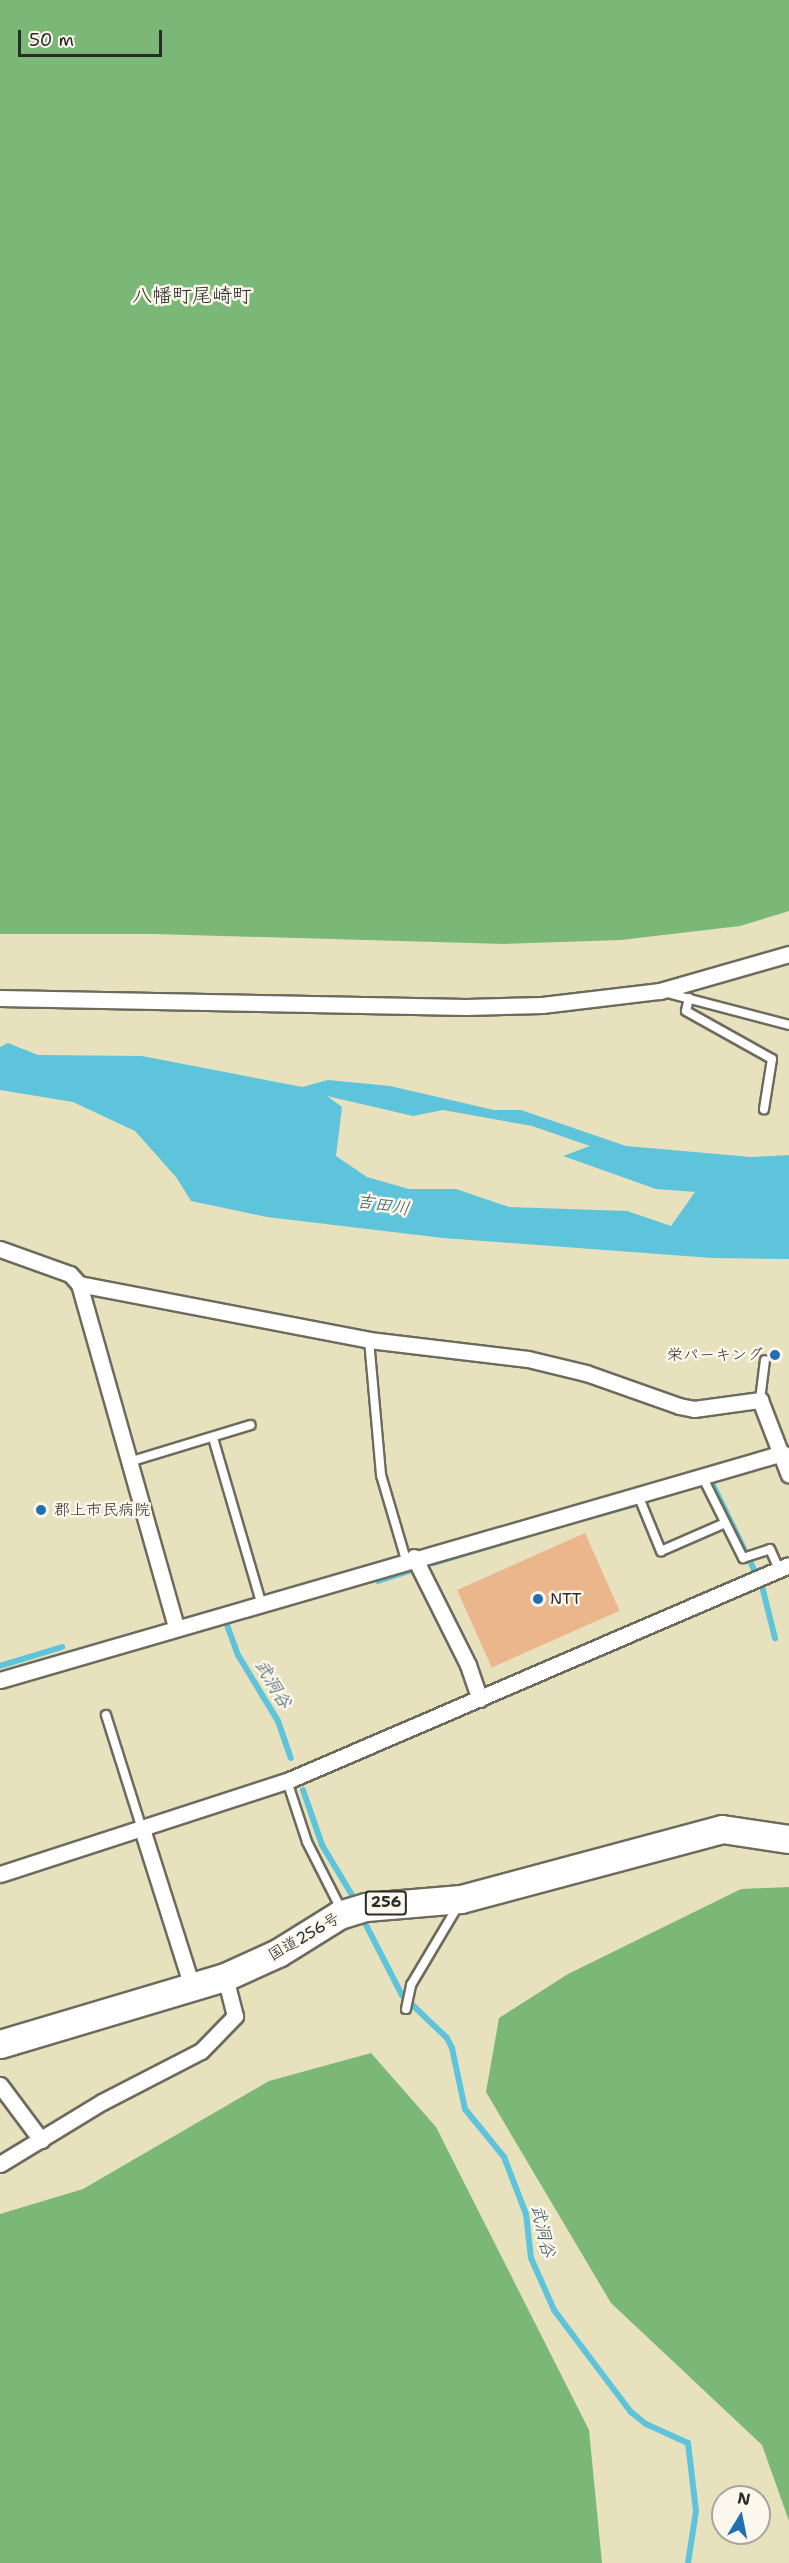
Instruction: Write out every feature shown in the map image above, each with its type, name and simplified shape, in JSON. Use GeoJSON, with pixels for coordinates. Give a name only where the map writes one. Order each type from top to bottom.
{"type":"FeatureCollection","features":[{"type":"Feature","properties":{"kind":"highway","name":"国道256号"},"geometry":{"type":"LineString","coordinates":[[0,2044],[225,1977],[278,1953],[343,1914],[383,1903],[461,1899],[722,1829],[789,1839]]}},
{"type":"Feature","properties":{"kind":"street"},"geometry":{"type":"LineString","coordinates":[[0,998],[466,1007],[542,1005],[660,991],[789,954]]}},
{"type":"Feature","properties":{"kind":"street"},"geometry":{"type":"LineString","coordinates":[[0,1249],[70,1274],[79,1284],[127,1462],[176,1627]]}},
{"type":"Feature","properties":{"kind":"street"},"geometry":{"type":"LineString","coordinates":[[79,1284],[369,1340],[528,1359],[586,1373],[694,1409],[760,1400],[783,1453],[789,1475]]}},
{"type":"Feature","properties":{"kind":"street"},"geometry":{"type":"LineString","coordinates":[[0,1680],[410,1558],[783,1453]]}},
{"type":"Feature","properties":{"kind":"street"},"geometry":{"type":"LineString","coordinates":[[410,1558],[468,1665],[480,1699]]}},
{"type":"Feature","properties":{"kind":"street"},"geometry":{"type":"LineString","coordinates":[[0,1874],[286,1781],[784,1567]]}},
{"type":"Feature","properties":{"kind":"street"},"geometry":{"type":"LineString","coordinates":[[142,1829],[192,1987]]}},
{"type":"Feature","properties":{"kind":"street"},"geometry":{"type":"LineString","coordinates":[[0,2164],[102,2102],[201,2051],[235,2016],[225,1977]]}},
{"type":"Feature","properties":{"kind":"street"},"geometry":{"type":"LineString","coordinates":[[0,2085],[41,2140]]}},
{"type":"Feature","properties":{"kind":"lane"},"geometry":{"type":"LineString","coordinates":[[660,991],[789,1025]]}},
{"type":"Feature","properties":{"kind":"lane"},"geometry":{"type":"LineString","coordinates":[[689,998],[686,1011],[772,1059],[764,1109]]}},
{"type":"Feature","properties":{"kind":"lane"},"geometry":{"type":"LineString","coordinates":[[369,1340],[381,1475],[410,1558]]}},
{"type":"Feature","properties":{"kind":"lane"},"geometry":{"type":"LineString","coordinates":[[760,1400],[765,1360]]}},
{"type":"Feature","properties":{"kind":"lane"},"geometry":{"type":"LineString","coordinates":[[127,1462],[251,1425]]}},
{"type":"Feature","properties":{"kind":"lane"},"geometry":{"type":"LineString","coordinates":[[213,1438],[261,1602]]}},
{"type":"Feature","properties":{"kind":"lane"},"geometry":{"type":"LineString","coordinates":[[701,1475],[742,1558],[770,1549],[784,1567]]}},
{"type":"Feature","properties":{"kind":"lane"},"geometry":{"type":"LineString","coordinates":[[637,1493],[661,1551],[725,1523]]}},
{"type":"Feature","properties":{"kind":"lane"},"geometry":{"type":"LineString","coordinates":[[106,1715],[142,1829]]}},
{"type":"Feature","properties":{"kind":"lane"},"geometry":{"type":"LineString","coordinates":[[286,1781],[307,1842],[343,1914]]}},
{"type":"Feature","properties":{"kind":"lane"},"geometry":{"type":"LineString","coordinates":[[406,2009],[411,1985],[461,1899]]}},
{"type":"Feature","properties":{"kind":"green space"},"geometry":{"type":"Polygon","coordinates":[[[0,0],[789,0],[789,911],[740,926],[621,940],[504,944],[154,934],[0,934],[0,0]]]}},
{"type":"Feature","properties":{"kind":"green space"},"geometry":{"type":"Polygon","coordinates":[[[789,1887],[789,2521],[762,2445],[611,2303],[486,2092],[499,2018],[568,1974],[741,1889],[789,1887]]]}},
{"type":"Feature","properties":{"kind":"green space"},"geometry":{"type":"Polygon","coordinates":[[[371,2053],[436,2127],[589,2430],[602,2563],[0,2563],[0,2214],[83,2189],[269,2081],[371,2053]]]}},
{"type":"Feature","properties":{"kind":"water","name":"吉田川"},"geometry":{"type":"Polygon","coordinates":[[[8,1043],[38,1055],[142,1056],[302,1087],[328,1080],[390,1086],[494,1110],[521,1110],[626,1146],[751,1157],[789,1155],[789,1259],[712,1258],[443,1238],[267,1217],[191,1201],[176,1177],[135,1131],[73,1102],[0,1090],[0,1047],[8,1043]],[[327,1096],[342,1107],[336,1156],[367,1177],[409,1189],[456,1189],[509,1207],[627,1211],[671,1226],[695,1192],[656,1189],[563,1156],[590,1146],[532,1126],[443,1110],[413,1116],[327,1096]]]}},
{"type":"Feature","properties":{"kind":"building","name":"NTT"},"geometry":{"type":"Polygon","coordinates":[[[585,1533],[620,1611],[492,1668],[457,1590],[585,1533]]]}},
{"type":"Feature","properties":{"kind":"waterway"},"geometry":{"type":"LineString","coordinates":[[711,1481],[762,1586],[775,1638]]}},
{"type":"Feature","properties":{"kind":"waterway"},"geometry":{"type":"LineString","coordinates":[[581,1519],[633,1505]]}},
{"type":"Feature","properties":{"kind":"waterway"},"geometry":{"type":"LineString","coordinates":[[434,1563],[540,1531]]}},
{"type":"Feature","properties":{"kind":"waterway"},"geometry":{"type":"LineString","coordinates":[[378,1581],[408,1571]]}},
{"type":"Feature","properties":{"kind":"waterway","name":"武洞谷"},"geometry":{"type":"LineString","coordinates":[[227,1625],[238,1655],[278,1721],[291,1758]]}},
{"type":"Feature","properties":{"kind":"waterway"},"geometry":{"type":"LineString","coordinates":[[0,1666],[62,1647]]}},
{"type":"Feature","properties":{"kind":"waterway","name":"武洞谷"},"geometry":{"type":"LineString","coordinates":[[303,1790],[322,1845],[352,1895]]}},
{"type":"Feature","properties":{"kind":"waterway","name":"武洞谷"},"geometry":{"type":"LineString","coordinates":[[366,1925],[402,1995],[447,2038],[452,2048],[465,2109],[504,2157],[526,2214],[531,2258],[554,2310],[631,2412],[646,2424],[688,2443],[696,2511],[688,2563]]}},
{"type":"Feature","properties":{"kind":"place","name":"栄パーキング"},"geometry":{"type":"Point","coordinates":[775,1355]}},
{"type":"Feature","properties":{"kind":"place","name":"郡上市民病院"},"geometry":{"type":"Point","coordinates":[41,1510]}},
{"type":"Feature","properties":{"kind":"place","name":"NTT"},"geometry":{"type":"Point","coordinates":[538,1599]}},
{"type":"Feature","properties":{"kind":"district","name":"八幡町尾崎町"},"geometry":{"type":"Point","coordinates":[192,295]}}]}
